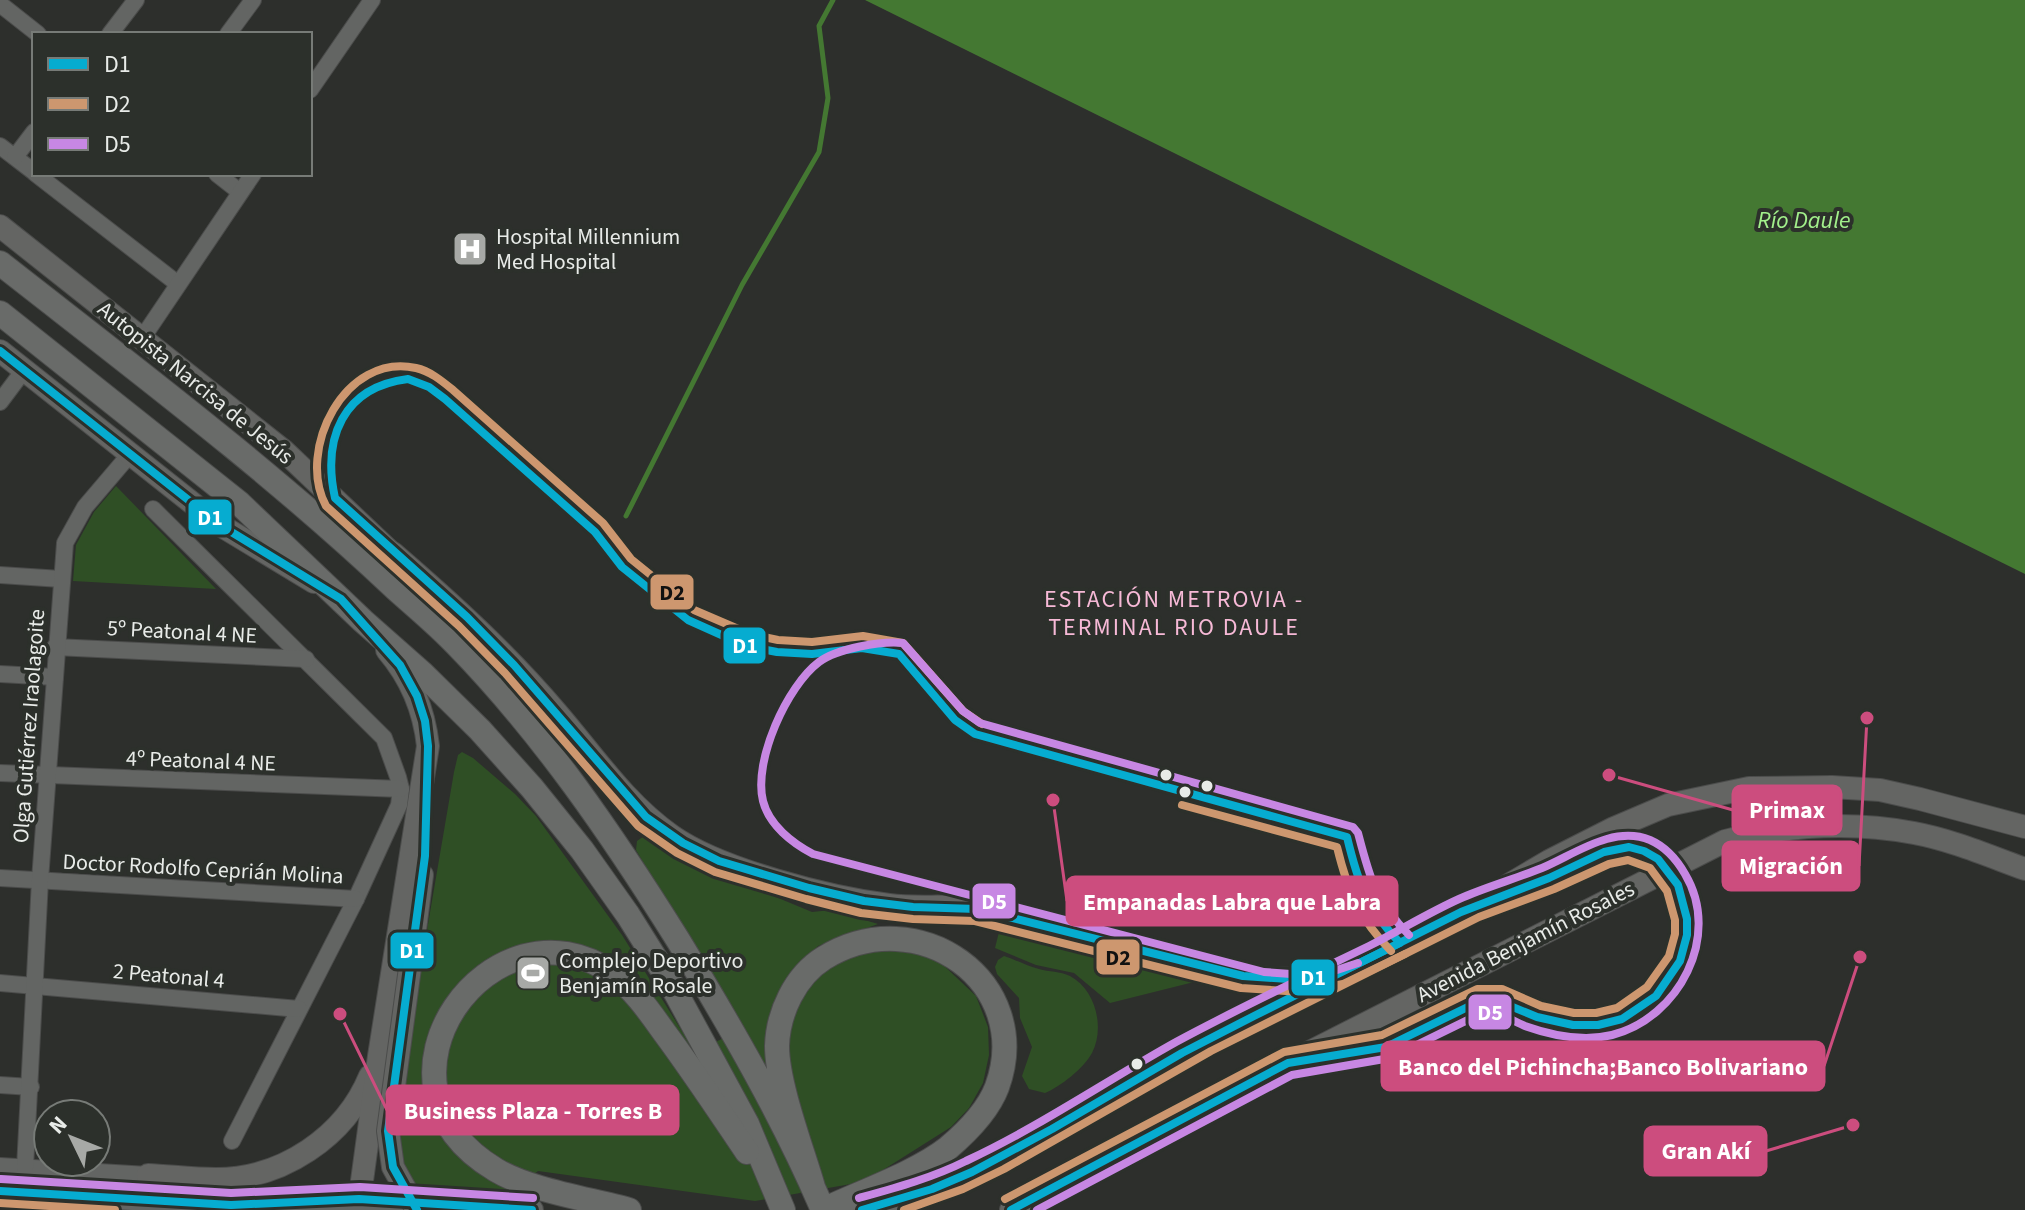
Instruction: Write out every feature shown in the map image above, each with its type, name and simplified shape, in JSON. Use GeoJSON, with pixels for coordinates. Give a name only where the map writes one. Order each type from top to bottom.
{"type":"FeatureCollection","features":[{"type":"Feature","properties":{"kind":"highway","name":"Autopista Narcisa de Jesús"},"geometry":{"type":"LineString","coordinates":[[0,263],[174,399],[348,543],[454,641],[504,696],[606,830],[697,971],[732,1031],[823,1210]]}},
{"type":"Feature","properties":{"kind":"highway"},"geometry":{"type":"LineString","coordinates":[[0,313],[239,503],[457,707],[532,788],[582,850],[670,982],[747,1124],[779,1202]]}},
{"type":"Feature","properties":{"kind":"highway"},"geometry":{"type":"LineString","coordinates":[[813,1187],[779,1069],[777,1045],[786,1005],[806,973],[827,956],[855,943],[894,937],[931,944],[956,958],[979,980],[990,998],[1002,1035],[1003,1052],[997,1086],[984,1111],[947,1149],[823,1210]]}},
{"type":"Feature","properties":{"kind":"highway"},"geometry":{"type":"LineString","coordinates":[[629,1210],[518,1180],[481,1160],[446,1118],[434,1080],[434,1060],[445,1021],[472,985],[490,972],[521,959],[560,954],[593,963],[611,972],[627,985],[654,1019],[779,1202]]}},
{"type":"Feature","properties":{"kind":"main road","name":"Autopista Narcisa de Jesús"},"geometry":{"type":"LineString","coordinates":[[0,226],[284,451],[393,553],[461,635],[504,696]]}},
{"type":"Feature","properties":{"kind":"main road"},"geometry":{"type":"LineString","coordinates":[[0,351],[238,538],[341,599]]}},
{"type":"Feature","properties":{"kind":"main road"},"geometry":{"type":"LineString","coordinates":[[393,553],[467,617],[514,665],[646,817],[683,843],[719,861],[809,888],[888,905],[991,912],[1243,976],[1302,980],[1341,972]]}},
{"type":"Feature","properties":{"kind":"main road"},"geometry":{"type":"LineString","coordinates":[[363,621],[400,665],[417,696],[425,721],[428,746],[425,856],[388,1131],[393,1167],[417,1210]]}},
{"type":"Feature","properties":{"kind":"main road"},"geometry":{"type":"LineString","coordinates":[[365,1206],[379,1056],[428,746]]}},
{"type":"Feature","properties":{"kind":"main road"},"geometry":{"type":"LineString","coordinates":[[862,1210],[926,1191],[972,1172],[1184,1052],[1473,906],[1549,861],[1668,805],[1749,788],[1794,785],[1880,790],[2025,827]]}},
{"type":"Feature","properties":{"kind":"main road","name":"Avenida Benjamín Rosales"},"geometry":{"type":"LineString","coordinates":[[1011,1210],[1316,1049],[1725,841],[1795,827],[1876,828],[1915,833],[2025,869]]}},
{"type":"Feature","properties":{"kind":"main road"},"geometry":{"type":"LineString","coordinates":[[148,1175],[217,1179],[265,1172],[285,1164],[314,1147],[336,1128],[354,1107],[379,1056]]}},
{"type":"Feature","properties":{"kind":"main road"},"geometry":{"type":"LineString","coordinates":[[148,1175],[231,1205]]}},
{"type":"Feature","properties":{"kind":"main road"},"geometry":{"type":"LineString","coordinates":[[1033,1210],[1054,1188]]}},
{"type":"Feature","properties":{"kind":"main road"},"geometry":{"type":"LineString","coordinates":[[0,1191],[231,1205],[532,1210]]}},
{"type":"Feature","properties":{"kind":"street"},"geometry":{"type":"LineString","coordinates":[[112,32],[136,0]]}},
{"type":"Feature","properties":{"kind":"street"},"geometry":{"type":"LineString","coordinates":[[229,32],[253,0]]}},
{"type":"Feature","properties":{"kind":"street"},"geometry":{"type":"LineString","coordinates":[[312,87],[372,0]]}},
{"type":"Feature","properties":{"kind":"street"},"geometry":{"type":"LineString","coordinates":[[6,4],[36,32]]}},
{"type":"Feature","properties":{"kind":"street"},"geometry":{"type":"LineString","coordinates":[[15,157],[32,135]]}},
{"type":"Feature","properties":{"kind":"street"},"geometry":{"type":"LineString","coordinates":[[0,146],[32,171]]}},
{"type":"Feature","properties":{"kind":"street"},"geometry":{"type":"LineString","coordinates":[[39,176],[178,284]]}},
{"type":"Feature","properties":{"kind":"street"},"geometry":{"type":"LineString","coordinates":[[220,176],[240,192]]}},
{"type":"Feature","properties":{"kind":"street"},"geometry":{"type":"LineString","coordinates":[[143,337],[252,176]]}},
{"type":"Feature","properties":{"kind":"street"},"geometry":{"type":"LineString","coordinates":[[0,402],[24,370]]}},
{"type":"Feature","properties":{"kind":"street","name":"Olga Gutiérrez Iraolagoite"},"geometry":{"type":"LineString","coordinates":[[25,1168],[40,880],[65,543],[85,507],[131,453]]}},
{"type":"Feature","properties":{"kind":"street"},"geometry":{"type":"LineString","coordinates":[[153,509],[384,738],[401,789],[399,805],[356,899],[232,1141]]}},
{"type":"Feature","properties":{"kind":"street"},"geometry":{"type":"LineString","coordinates":[[0,575],[61,579]]}},
{"type":"Feature","properties":{"kind":"street","name":"5º Peatonal 4 NE"},"geometry":{"type":"LineString","coordinates":[[55,647],[306,659]]}},
{"type":"Feature","properties":{"kind":"street"},"geometry":{"type":"LineString","coordinates":[[0,674],[55,677]]}},
{"type":"Feature","properties":{"kind":"street","name":"4º Peatonal 4 NE"},"geometry":{"type":"LineString","coordinates":[[0,773],[401,789]]}},
{"type":"Feature","properties":{"kind":"street","name":"Doctor Rodolfo Ceprián Molina"},"geometry":{"type":"LineString","coordinates":[[0,878],[356,899]]}},
{"type":"Feature","properties":{"kind":"street","name":"2 Peatonal 4"},"geometry":{"type":"LineString","coordinates":[[0,983],[299,1009]]}},
{"type":"Feature","properties":{"kind":"street"},"geometry":{"type":"LineString","coordinates":[[0,1085],[31,1087]]}},
{"type":"Feature","properties":{"kind":"street"},"geometry":{"type":"LineString","coordinates":[[0,1166],[148,1175]]}},
{"type":"Feature","properties":{"kind":"shaded area"},"geometry":{"type":"Polygon","coordinates":[[[116,486],[216,589],[73,581],[76,545],[94,512],[116,486]]]}},
{"type":"Feature","properties":{"kind":"shaded area","name":"Complejo Deportivo Benjamín Rosale"},"geometry":{"type":"Polygon","coordinates":[[[462,752],[515,794],[536,816],[622,935],[695,1052],[742,1029],[636,850],[637,841],[644,836],[651,837],[689,861],[812,912],[831,910],[878,924],[818,946],[795,969],[892,946],[939,961],[976,996],[988,1027],[989,1055],[983,1083],[969,1108],[951,1127],[875,1175],[851,1184],[755,1201],[538,1171],[513,1191],[408,1184],[400,1163],[397,1106],[454,772],[458,755],[462,752]]]}},
{"type":"Feature","properties":{"kind":"shaded area"},"geometry":{"type":"Polygon","coordinates":[[[1000,928],[1202,980],[1110,1003],[1074,973],[1036,965],[995,948],[1000,928]]]}},
{"type":"Feature","properties":{"kind":"shaded area"},"geometry":{"type":"Polygon","coordinates":[[[1004,956],[1035,968],[1070,976],[1086,990],[1096,1010],[1098,1032],[1092,1053],[1071,1076],[1045,1093],[1029,1089],[1022,1076],[1032,1047],[1020,1018],[1019,998],[997,974],[995,967],[1004,956]]]}},
{"type":"Feature","properties":{"kind":"water","name":"Río Daule"},"geometry":{"type":"Polygon","coordinates":[[[865,0],[2025,0],[2025,574],[865,0]]]}},
{"type":"Feature","properties":{"kind":"waterway"},"geometry":{"type":"LineString","coordinates":[[626,516],[742,285],[819,152],[828,98],[819,26],[833,0]]}},
{"type":"Feature","properties":{"kind":"transit line","name":"D1"},"geometry":{"type":"LineString","coordinates":[[0,351],[220,525],[341,599],[400,665],[417,696],[425,721],[428,746],[425,856],[388,1131],[393,1167],[417,1210]]}},
{"type":"Feature","properties":{"kind":"transit line","name":"D2"},"geometry":{"type":"LineString","coordinates":[[982,724],[963,711],[903,643],[863,636],[812,642],[778,640],[750,634],[694,610],[631,559],[603,523],[453,390],[426,371],[391,367],[368,375],[348,390],[333,410],[317,459],[318,483],[326,506],[459,626],[505,673],[638,826],[677,853],[715,872],[861,913],[975,921],[1241,988],[1302,992],[1343,984],[1405,954]]}},
{"type":"Feature","properties":{"kind":"transit line","name":"D1"},"geometry":{"type":"LineString","coordinates":[[408,379],[429,387],[445,399],[595,532],[622,567],[688,620],[746,646],[777,652],[812,654],[862,648],[899,654],[955,720],[975,734],[1347,837],[1365,894],[1379,919],[1400,943],[1341,972],[1302,980],[1243,976],[977,909],[913,907],[864,901],[809,888],[719,861],[683,843],[646,817],[514,665],[467,617],[335,498],[332,455],[342,419],[353,404],[367,393],[408,379]]}},
{"type":"Feature","properties":{"kind":"transit line","name":"D5"},"geometry":{"type":"LineString","coordinates":[[1358,963],[1319,976],[1264,972],[813,854],[782,832],[770,818],[763,801],[763,766],[775,726],[795,688],[819,662],[860,646],[903,643],[963,711],[980,723],[1353,827],[1358,833],[1370,876],[1381,899],[1409,935]]}},
{"type":"Feature","properties":{"kind":"transit line","name":"D2"},"geometry":{"type":"LineString","coordinates":[[1182,805],[1337,847],[1356,904],[1391,951]]}},
{"type":"Feature","properties":{"kind":"transit line","name":"D5"},"geometry":{"type":"LineString","coordinates":[[859,1198],[927,1178],[966,1161],[1020,1134],[1224,1017],[1459,899],[1542,868],[1594,843],[1622,836],[1650,840],[1670,854],[1685,874],[1695,898],[1699,923],[1696,948],[1688,971],[1674,993],[1657,1011],[1636,1026],[1601,1037],[1568,1037],[1536,1030],[1500,1014],[1484,1012],[1390,1058],[1292,1075],[1037,1210]]}},
{"type":"Feature","properties":{"kind":"transit line","name":"D1"},"geometry":{"type":"LineString","coordinates":[[862,1210],[932,1189],[972,1172],[1182,1053],[1254,1016],[1461,912],[1549,878],[1604,852],[1629,847],[1644,851],[1658,859],[1678,885],[1687,919],[1687,935],[1680,961],[1656,996],[1622,1019],[1598,1025],[1573,1025],[1537,1017],[1498,1001],[1480,1001],[1386,1047],[1288,1063],[1011,1210]]}},
{"type":"Feature","properties":{"kind":"transit line","name":"D2"},"geometry":{"type":"LineString","coordinates":[[904,1210],[963,1189],[1004,1169],[1211,1051],[1479,917],[1609,864],[1628,860],[1650,868],[1667,891],[1675,920],[1669,956],[1647,987],[1617,1008],[1596,1013],[1574,1013],[1541,1006],[1502,989],[1477,989],[1382,1035],[1284,1052],[1005,1199]]}},
{"type":"Feature","properties":{"kind":"transit line","name":"D5"},"geometry":{"type":"LineString","coordinates":[[1,1179],[231,1193],[360,1187],[533,1198]]}},
{"type":"Feature","properties":{"kind":"transit line","name":"D1"},"geometry":{"type":"LineString","coordinates":[[0,1191],[231,1205],[359,1199],[532,1210]]}},
{"type":"Feature","properties":{"kind":"transit line","name":"D2"},"geometry":{"type":"LineString","coordinates":[[0,1203],[115,1210]]}},
{"type":"Feature","properties":{"kind":"place","name":"Hospital Millennium Med Hospital"},"geometry":{"type":"Point","coordinates":[470,249]}},
{"type":"Feature","properties":{"kind":"place","name":"Migración"},"geometry":{"type":"Point","coordinates":[1867,718]}},
{"type":"Feature","properties":{"kind":"place","name":"Primax"},"geometry":{"type":"Point","coordinates":[1609,775]}},
{"type":"Feature","properties":{"kind":"place","name":"Empanadas Labra que Labra"},"geometry":{"type":"Point","coordinates":[1053,800]}},
{"type":"Feature","properties":{"kind":"place","name":"Banco del Pichincha;Banco Bolivariano"},"geometry":{"type":"Point","coordinates":[1860,957]}},
{"type":"Feature","properties":{"kind":"place","name":"Complejo Deportivo Benjamín Rosale"},"geometry":{"type":"Point","coordinates":[533,973]}},
{"type":"Feature","properties":{"kind":"place","name":"Business Plaza - Torres B"},"geometry":{"type":"Point","coordinates":[340,1014]}},
{"type":"Feature","properties":{"kind":"place","name":"Gran Akí"},"geometry":{"type":"Point","coordinates":[1853,1125]}},
{"type":"Feature","properties":{"kind":"district","name":"ESTACIÓN METROVIA - TERMINAL RIO DAULE"},"geometry":{"type":"Point","coordinates":[1174,613]}}]}
